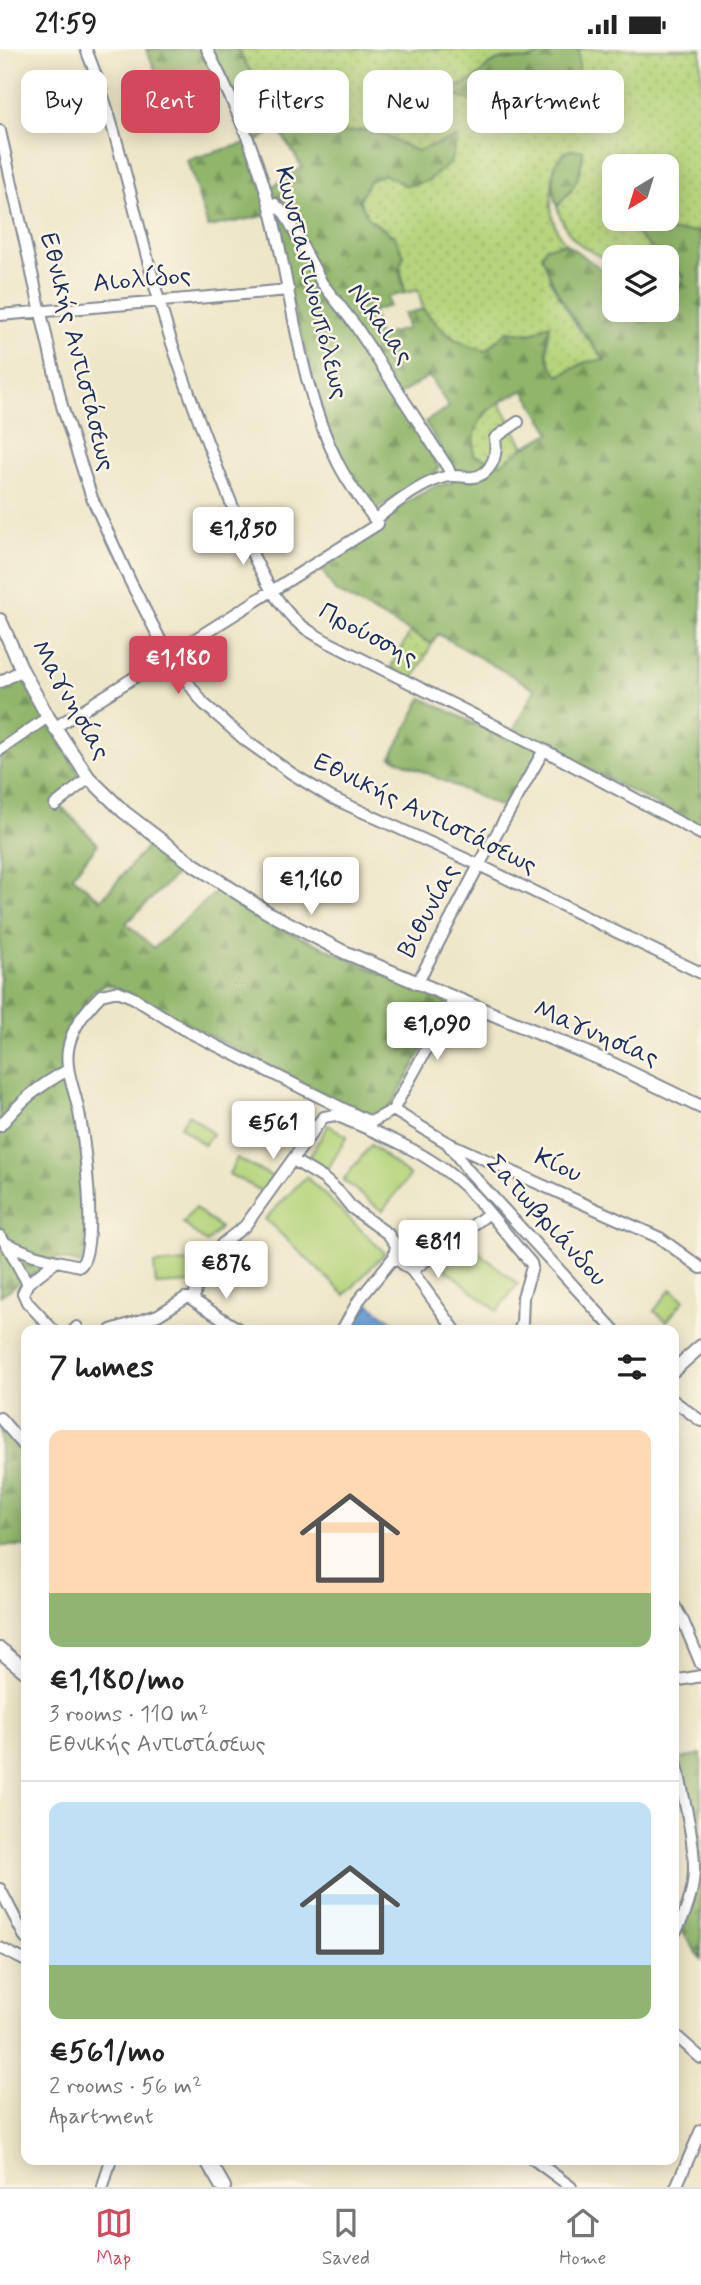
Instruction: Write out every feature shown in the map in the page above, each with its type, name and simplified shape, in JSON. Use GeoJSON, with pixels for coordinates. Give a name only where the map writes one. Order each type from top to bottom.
{"type":"FeatureCollection","features":[{"type":"Feature","properties":{"kind":"main road"},"geometry":{"type":"LineString","coordinates":[[0,1650],[21,1667]]}},
{"type":"Feature","properties":{"kind":"main road"},"geometry":{"type":"LineString","coordinates":[[210,2165],[223,2187]]}},
{"type":"Feature","properties":{"kind":"street","name":"Προύσσης"},"geometry":{"type":"LineString","coordinates":[[86,49],[105,101],[159,302],[185,384],[243,532],[272,589],[295,620],[310,632],[544,750],[701,834]]}},
{"type":"Feature","properties":{"kind":"street","name":"Κωνσταντινουπόλεως"},"geometry":{"type":"LineString","coordinates":[[208,49],[254,148],[270,204],[299,346],[326,436],[347,481],[376,522]]}},
{"type":"Feature","properties":{"kind":"street","name":"Εθνικής Αντιστάσεως"},"geometry":{"type":"LineString","coordinates":[[0,131],[62,406],[92,498],[168,655],[203,703],[245,740],[330,797],[479,865],[701,973]]}},
{"type":"Feature","properties":{"kind":"street","name":"Νίκαιας"},"geometry":{"type":"LineString","coordinates":[[270,204],[275,204],[285,214],[322,283],[382,364],[451,476]]}},
{"type":"Feature","properties":{"kind":"street","name":"Αιολίδος"},"geometry":{"type":"LineString","coordinates":[[0,315],[289,290]]}},
{"type":"Feature","properties":{"kind":"street"},"geometry":{"type":"LineString","coordinates":[[0,750],[168,655],[376,522],[394,503],[410,493],[451,476],[475,477],[486,471],[495,457],[495,438],[519,422]]}},
{"type":"Feature","properties":{"kind":"street","name":"Μαγνησίας"},"geometry":{"type":"LineString","coordinates":[[0,620],[22,670],[51,723],[89,778],[136,822],[248,901],[323,942],[416,984],[608,1062],[701,1107]]}},
{"type":"Feature","properties":{"kind":"street"},"geometry":{"type":"LineString","coordinates":[[0,682],[22,670]]}},
{"type":"Feature","properties":{"kind":"street","name":"Βιθυνίας"},"geometry":{"type":"LineString","coordinates":[[416,984],[544,750]]}},
{"type":"Feature","properties":{"kind":"street"},"geometry":{"type":"LineString","coordinates":[[55,805],[89,778]]}},
{"type":"Feature","properties":{"kind":"street"},"geometry":{"type":"LineString","coordinates":[[4,1240],[57,1261],[77,1266],[86,1261],[89,1240],[86,1155],[78,1107],[68,1070],[67,1053],[76,1026],[101,995],[118,992],[134,998],[223,1050],[373,1121],[393,1110],[454,999]]}},
{"type":"Feature","properties":{"kind":"street"},"geometry":{"type":"LineString","coordinates":[[0,1126],[21,1101],[45,1082],[68,1070]]}},
{"type":"Feature","properties":{"kind":"street","name":"Κίου"},"geometry":{"type":"LineString","coordinates":[[393,1110],[446,1142],[648,1232],[678,1249],[701,1268]]}},
{"type":"Feature","properties":{"kind":"street"},"geometry":{"type":"LineString","coordinates":[[194,1298],[198,1282],[212,1257],[223,1243],[245,1226],[321,1120],[335,1115],[422,1155],[457,1180],[488,1214],[531,1263],[523,1297],[522,1325]]}},
{"type":"Feature","properties":{"kind":"street","name":"Σατωβριάνδου"},"geometry":{"type":"LineString","coordinates":[[446,1142],[467,1169],[609,1325]]}},
{"type":"Feature","properties":{"kind":"street"},"geometry":{"type":"LineString","coordinates":[[293,1160],[340,1192],[352,1208],[388,1234],[396,1245],[394,1257],[359,1300],[345,1325]]}},
{"type":"Feature","properties":{"kind":"street"},"geometry":{"type":"LineString","coordinates":[[412,1271],[488,1214]]}},
{"type":"Feature","properties":{"kind":"street"},"geometry":{"type":"LineString","coordinates":[[4,1240],[12,1259],[28,1283]]}},
{"type":"Feature","properties":{"kind":"street"},"geometry":{"type":"LineString","coordinates":[[394,1257],[412,1271],[451,1325]]}},
{"type":"Feature","properties":{"kind":"street"},"geometry":{"type":"LineString","coordinates":[[48,1325],[24,1298],[23,1293],[28,1283],[57,1261]]}},
{"type":"Feature","properties":{"kind":"street"},"geometry":{"type":"LineString","coordinates":[[127,1325],[158,1315],[185,1298],[194,1298],[227,1325]]}},
{"type":"Feature","properties":{"kind":"street"},"geometry":{"type":"LineString","coordinates":[[679,1366],[701,1346]]}},
{"type":"Feature","properties":{"kind":"street"},"geometry":{"type":"LineString","coordinates":[[679,1405],[701,1421]]}},
{"type":"Feature","properties":{"kind":"street"},"geometry":{"type":"LineString","coordinates":[[0,1418],[21,1442]]}},
{"type":"Feature","properties":{"kind":"street"},"geometry":{"type":"LineString","coordinates":[[679,1613],[701,1664]]}},
{"type":"Feature","properties":{"kind":"street"},"geometry":{"type":"LineString","coordinates":[[679,1680],[701,1675]]}},
{"type":"Feature","properties":{"kind":"street"},"geometry":{"type":"LineString","coordinates":[[679,1776],[696,1853],[696,1878],[689,1908],[679,1925]]}},
{"type":"Feature","properties":{"kind":"street"},"geometry":{"type":"LineString","coordinates":[[0,1889],[21,1929]]}},
{"type":"Feature","properties":{"kind":"street"},"geometry":{"type":"LineString","coordinates":[[0,1948],[21,1958]]}},
{"type":"Feature","properties":{"kind":"street"},"geometry":{"type":"LineString","coordinates":[[679,2038],[701,2058]]}},
{"type":"Feature","properties":{"kind":"street"},"geometry":{"type":"LineString","coordinates":[[676,2187],[701,2130]]}},
{"type":"Feature","properties":{"kind":"street"},"geometry":{"type":"LineString","coordinates":[[103,2187],[109,2165]]}},
{"type":"Feature","properties":{"kind":"street"},"geometry":{"type":"LineString","coordinates":[[541,2165],[571,2187]]}},
{"type":"Feature","properties":{"kind":"green space"},"geometry":{"type":"Polygon","coordinates":[[[146,49],[237,49],[250,70],[234,70],[234,95],[222,70],[155,70],[146,49]]]}},
{"type":"Feature","properties":{"kind":"green space"},"geometry":{"type":"Polygon","coordinates":[[[237,49],[543,49],[534,58],[509,58],[496,61],[484,70],[467,70],[467,83],[453,88],[453,70],[363,70],[363,130],[349,132],[349,70],[250,70],[237,49]]]}},
{"type":"Feature","properties":{"kind":"green space"},"geometry":{"type":"Polygon","coordinates":[[[543,49],[579,49],[579,70],[484,70],[496,61],[509,58],[524,60],[539,54],[543,49]]]}},
{"type":"Feature","properties":{"kind":"green space"},"geometry":{"type":"Polygon","coordinates":[[[579,49],[701,49],[701,231],[670,232],[668,231],[679,231],[679,154],[602,154],[602,231],[637,231],[648,245],[602,245],[602,257],[578,243],[561,219],[557,207],[572,190],[555,165],[551,197],[552,216],[559,235],[566,244],[558,244],[550,280],[577,326],[606,360],[586,362],[559,376],[551,365],[547,352],[550,325],[531,334],[507,331],[486,351],[464,346],[438,326],[423,309],[418,290],[405,293],[395,237],[369,219],[359,200],[369,181],[383,174],[407,185],[416,151],[379,133],[453,133],[453,95],[467,99],[467,133],[624,133],[624,70],[579,70],[579,49]]]}},
{"type":"Feature","properties":{"kind":"green space"},"geometry":{"type":"Polygon","coordinates":[[[467,83],[467,99],[453,95],[453,88],[467,83]]]}},
{"type":"Feature","properties":{"kind":"green space"},"geometry":{"type":"Polygon","coordinates":[[[363,130],[363,133],[379,133],[416,151],[458,137],[450,163],[428,181],[407,186],[383,174],[369,181],[359,200],[369,219],[395,237],[404,255],[399,269],[405,293],[387,297],[389,306],[372,311],[379,336],[407,329],[404,314],[423,309],[450,336],[466,345],[486,351],[507,331],[531,334],[550,324],[547,339],[548,358],[559,376],[586,362],[605,360],[561,298],[542,255],[546,247],[566,244],[602,270],[602,322],[679,322],[679,288],[684,276],[679,272],[679,245],[648,245],[637,231],[701,231],[701,828],[543,745],[507,804],[501,807],[391,757],[422,698],[508,740],[535,689],[438,634],[432,644],[335,591],[319,565],[383,525],[396,510],[414,498],[435,486],[452,483],[446,458],[425,422],[449,407],[429,376],[396,397],[439,468],[431,480],[410,487],[378,509],[371,510],[337,455],[323,415],[268,215],[208,227],[187,160],[247,143],[262,189],[270,188],[302,167],[281,133],[349,133],[363,130]],[[524,390],[486,413],[476,430],[474,455],[501,464],[524,447],[551,433],[524,390]]]}},
{"type":"Feature","properties":{"kind":"green space"},"geometry":{"type":"Polygon","coordinates":[[[252,133],[270,133],[256,142],[252,133]]]}},
{"type":"Feature","properties":{"kind":"green space"},"geometry":{"type":"Polygon","coordinates":[[[570,150],[583,150],[581,167],[573,187],[557,207],[553,174],[558,160],[570,150]]]}},
{"type":"Feature","properties":{"kind":"green space"},"geometry":{"type":"Polygon","coordinates":[[[679,272],[684,276],[679,287],[679,272]]]}},
{"type":"Feature","properties":{"kind":"green space"},"geometry":{"type":"Polygon","coordinates":[[[499,401],[524,447],[501,464],[474,455],[474,438],[478,424],[499,401]]]}},
{"type":"Feature","properties":{"kind":"green space"},"geometry":{"type":"Polygon","coordinates":[[[410,632],[432,644],[413,680],[390,669],[410,632]]]}},
{"type":"Feature","properties":{"kind":"green space"},"geometry":{"type":"Polygon","coordinates":[[[21,676],[81,777],[55,800],[98,844],[72,876],[101,900],[149,844],[182,869],[126,923],[154,948],[218,890],[281,928],[448,1003],[394,1102],[384,1113],[373,1119],[123,991],[107,984],[93,991],[65,1042],[62,1064],[81,1133],[86,1187],[85,1253],[81,1264],[57,1258],[0,1296],[0,687],[21,676]]]}},
{"type":"Feature","properties":{"kind":"green space"},"geometry":{"type":"Polygon","coordinates":[[[189,1114],[213,1134],[204,1145],[180,1126],[189,1114]]]}},
{"type":"Feature","properties":{"kind":"green space"},"geometry":{"type":"Polygon","coordinates":[[[328,1125],[347,1136],[328,1169],[309,1158],[328,1125]]]}},
{"type":"Feature","properties":{"kind":"green space"},"geometry":{"type":"Polygon","coordinates":[[[371,1145],[410,1176],[382,1211],[343,1180],[371,1145]]]}},
{"type":"Feature","properties":{"kind":"green space"},"geometry":{"type":"Polygon","coordinates":[[[237,1158],[273,1177],[265,1193],[229,1174],[237,1158]]]}},
{"type":"Feature","properties":{"kind":"green space"},"geometry":{"type":"Polygon","coordinates":[[[306,1177],[385,1253],[345,1295],[265,1219],[306,1177]]]}},
{"type":"Feature","properties":{"kind":"green space"},"geometry":{"type":"Polygon","coordinates":[[[195,1208],[220,1228],[207,1243],[183,1223],[195,1208]]]}},
{"type":"Feature","properties":{"kind":"green space"},"geometry":{"type":"Polygon","coordinates":[[[466,1242],[518,1284],[497,1311],[444,1268],[466,1242]]]}},
{"type":"Feature","properties":{"kind":"green space"},"geometry":{"type":"Polygon","coordinates":[[[191,1262],[192,1283],[156,1285],[154,1264],[191,1262]]]}},
{"type":"Feature","properties":{"kind":"green space"},"geometry":{"type":"Polygon","coordinates":[[[671,1289],[684,1300],[667,1321],[654,1311],[671,1289]]]}},
{"type":"Feature","properties":{"kind":"green space"},"geometry":{"type":"Polygon","coordinates":[[[0,1425],[21,1449],[21,1546],[0,1546],[0,1425]]]}},
{"type":"Feature","properties":{"kind":"green space"},"geometry":{"type":"Polygon","coordinates":[[[701,1754],[701,1959],[682,1931],[692,1888],[694,1846],[690,1803],[681,1759],[701,1754]]]}},
{"type":"Feature","properties":{"kind":"water"},"geometry":{"type":"Polygon","coordinates":[[[369,1304],[396,1325],[353,1325],[369,1304]]]}}]}
